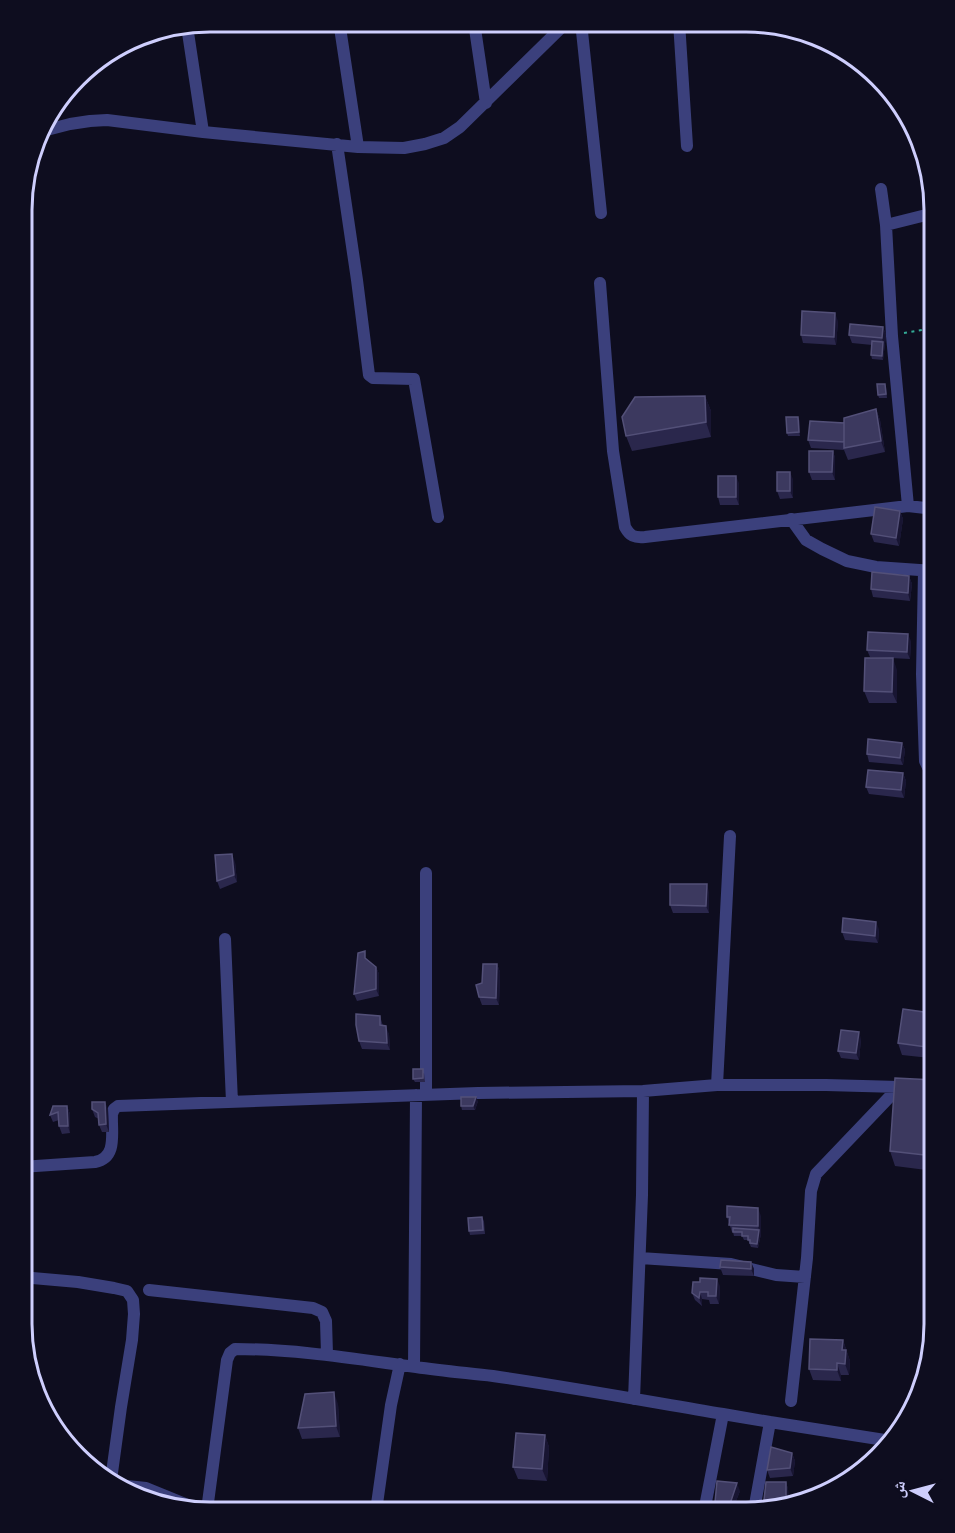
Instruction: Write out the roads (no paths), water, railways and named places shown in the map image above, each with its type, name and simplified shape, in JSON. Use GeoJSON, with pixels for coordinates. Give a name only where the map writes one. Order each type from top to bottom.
{"type":"FeatureCollection","features":[{"type":"Feature","properties":{"kind":"street"},"geometry":{"type":"LineString","coordinates":[[341,32],[358,147]]}},
{"type":"Feature","properties":{"kind":"street"},"geometry":{"type":"LineString","coordinates":[[475,32],[486,103]]}},
{"type":"Feature","properties":{"kind":"street"},"geometry":{"type":"LineString","coordinates":[[52,127],[108,120],[358,147],[404,148],[444,138],[460,127],[557,32]]}},
{"type":"Feature","properties":{"kind":"street"},"geometry":{"type":"LineString","coordinates":[[582,32],[601,213]]}},
{"type":"Feature","properties":{"kind":"street"},"geometry":{"type":"LineString","coordinates":[[680,32],[687,146]]}},
{"type":"Feature","properties":{"kind":"street"},"geometry":{"type":"LineString","coordinates":[[188,33],[203,132]]}},
{"type":"Feature","properties":{"kind":"street"},"geometry":{"type":"LineString","coordinates":[[337,144],[369,375],[373,378],[414,380],[438,517]]}},
{"type":"Feature","properties":{"kind":"street"},"geometry":{"type":"LineString","coordinates":[[881,189],[886,225],[892,336],[908,506]]}},
{"type":"Feature","properties":{"kind":"street"},"geometry":{"type":"LineString","coordinates":[[886,225],[924,216]]}},
{"type":"Feature","properties":{"kind":"street"},"geometry":{"type":"LineString","coordinates":[[600,283],[613,451],[625,527],[629,535],[636,538],[908,506],[924,508]]}},
{"type":"Feature","properties":{"kind":"street"},"geometry":{"type":"LineString","coordinates":[[791,519],[806,540],[847,561],[876,567],[924,571]]}},
{"type":"Feature","properties":{"kind":"street"},"geometry":{"type":"LineString","coordinates":[[717,1085],[730,836]]}},
{"type":"Feature","properties":{"kind":"street"},"geometry":{"type":"LineString","coordinates":[[414,1367],[426,873]]}},
{"type":"Feature","properties":{"kind":"street"},"geometry":{"type":"LineString","coordinates":[[225,939],[232,1102]]}},
{"type":"Feature","properties":{"kind":"street"},"geometry":{"type":"LineString","coordinates":[[32,1166],[102,1161],[111,1151],[112,1114],[118,1106],[478,1093],[643,1091],[717,1085],[923,1086]]}},
{"type":"Feature","properties":{"kind":"street"},"geometry":{"type":"LineString","coordinates":[[791,1401],[805,1277],[811,1191],[816,1174],[898,1087]]}},
{"type":"Feature","properties":{"kind":"street"},"geometry":{"type":"LineString","coordinates":[[634,1399],[640,1258],[643,1091]]}},
{"type":"Feature","properties":{"kind":"street"},"geometry":{"type":"LineString","coordinates":[[640,1258],[731,1264],[776,1275],[805,1277]]}},
{"type":"Feature","properties":{"kind":"street"},"geometry":{"type":"LineString","coordinates":[[32,1278],[114,1288],[127,1291],[133,1300],[132,1340],[112,1472]]}},
{"type":"Feature","properties":{"kind":"street"},"geometry":{"type":"LineString","coordinates":[[149,1290],[314,1308],[322,1312],[326,1321],[327,1354]]}},
{"type":"Feature","properties":{"kind":"street"},"geometry":{"type":"LineString","coordinates":[[208,1502],[227,1360],[235,1349],[327,1354],[494,1376],[878,1442]]}},
{"type":"Feature","properties":{"kind":"street"},"geometry":{"type":"LineString","coordinates":[[377,1502],[391,1405],[400,1364]]}},
{"type":"Feature","properties":{"kind":"street"},"geometry":{"type":"LineString","coordinates":[[706,1502],[723,1414]]}},
{"type":"Feature","properties":{"kind":"street"},"geometry":{"type":"LineString","coordinates":[[756,1501],[770,1422]]}},
{"type":"Feature","properties":{"kind":"street"},"geometry":{"type":"LineString","coordinates":[[141,1487],[160,1494]]}}]}
